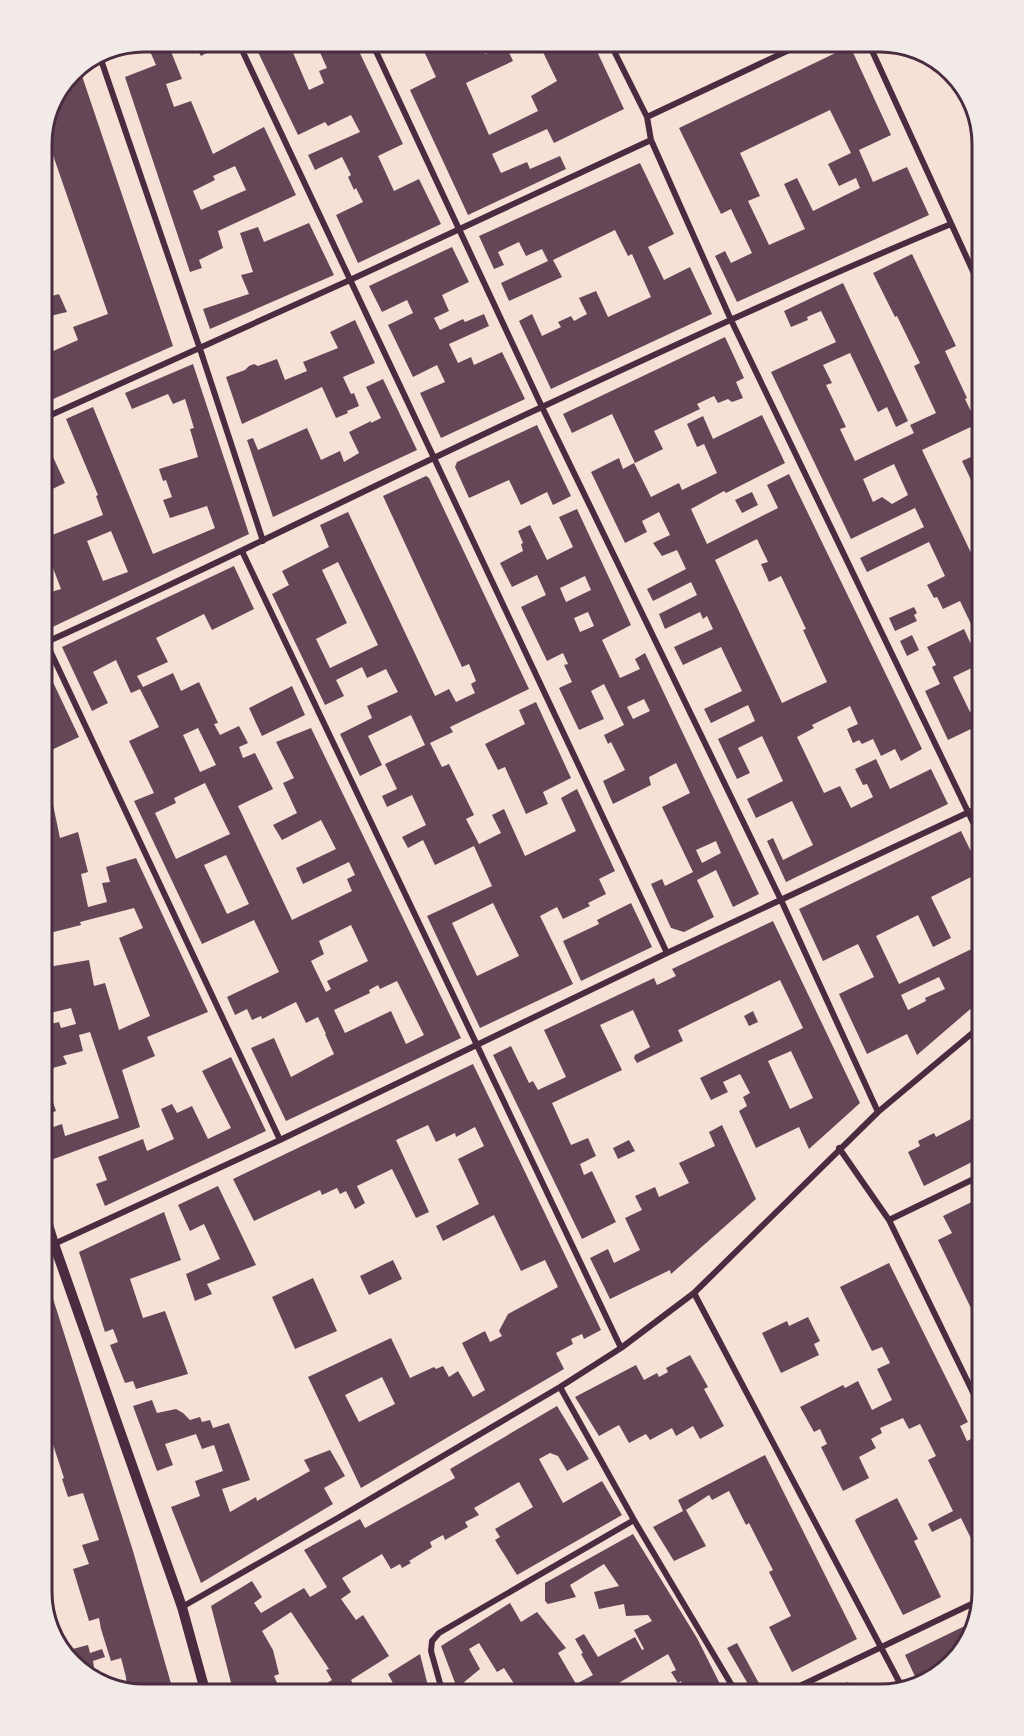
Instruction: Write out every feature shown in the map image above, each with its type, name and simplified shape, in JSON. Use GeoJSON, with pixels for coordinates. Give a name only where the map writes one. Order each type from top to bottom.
{"type":"FeatureCollection","features":[{"type":"Feature","properties":{"kind":"street"},"geometry":{"type":"LineString","coordinates":[[243,52],[667,953]]}},
{"type":"Feature","properties":{"kind":"street"},"geometry":{"type":"LineString","coordinates":[[377,52],[542,407],[781,900],[878,1112]]}},
{"type":"Feature","properties":{"kind":"street"},"geometry":{"type":"LineString","coordinates":[[615,53],[646,117],[651,140],[731,320],[972,819]]}},
{"type":"Feature","properties":{"kind":"street"},"geometry":{"type":"LineString","coordinates":[[646,117],[783,53]]}},
{"type":"Feature","properties":{"kind":"street"},"geometry":{"type":"LineString","coordinates":[[873,53],[972,269]]}},
{"type":"Feature","properties":{"kind":"street"},"geometry":{"type":"LineString","coordinates":[[102,63],[200,349],[262,542]]}},
{"type":"Feature","properties":{"kind":"street"},"geometry":{"type":"LineString","coordinates":[[53,414],[200,349],[651,140]]}},
{"type":"Feature","properties":{"kind":"street"},"geometry":{"type":"LineString","coordinates":[[53,639],[262,542],[542,407],[731,320],[951,224]]}},
{"type":"Feature","properties":{"kind":"street"},"geometry":{"type":"LineString","coordinates":[[242,551],[621,1347]]}},
{"type":"Feature","properties":{"kind":"street"},"geometry":{"type":"LineString","coordinates":[[53,661],[280,1140]]}},
{"type":"Feature","properties":{"kind":"street"},"geometry":{"type":"LineString","coordinates":[[54,1244],[280,1140],[667,953],[972,811]]}},
{"type":"Feature","properties":{"kind":"street"},"geometry":{"type":"LineString","coordinates":[[182,1607],[561,1387],[621,1347],[694,1293],[839,1148],[878,1112],[972,1033]]}},
{"type":"Feature","properties":{"kind":"street"},"geometry":{"type":"LineString","coordinates":[[839,1148],[889,1220],[972,1390]]}},
{"type":"Feature","properties":{"kind":"street"},"geometry":{"type":"LineString","coordinates":[[889,1220],[972,1179]]}},
{"type":"Feature","properties":{"kind":"street"},"geometry":{"type":"LineString","coordinates":[[52,1238],[182,1607],[203,1683]]}},
{"type":"Feature","properties":{"kind":"street"},"geometry":{"type":"LineString","coordinates":[[694,1293],[899,1681]]}},
{"type":"Feature","properties":{"kind":"street"},"geometry":{"type":"LineString","coordinates":[[561,1387],[634,1520],[731,1684]]}},
{"type":"Feature","properties":{"kind":"street"},"geometry":{"type":"LineString","coordinates":[[440,1683],[431,1651],[432,1641],[439,1633],[634,1520]]}},
{"type":"Feature","properties":{"kind":"street"},"geometry":{"type":"LineString","coordinates":[[804,1684],[971,1604]]}},
{"type":"Feature","properties":{"kind":"building"},"geometry":{"type":"Polygon","coordinates":[[[150,52],[171,52],[182,79],[166,84],[174,107],[191,101],[213,154],[264,127],[296,195],[218,231],[223,248],[199,260],[202,268],[190,272],[125,77],[156,65],[150,52]],[[235,166],[213,176],[215,180],[193,191],[201,210],[246,190],[235,166]]]}},
{"type":"Feature","properties":{"kind":"building"},"geometry":{"type":"Polygon","coordinates":[[[258,52],[293,52],[309,90],[324,83],[319,71],[327,68],[320,52],[360,52],[403,144],[378,156],[394,191],[419,179],[441,224],[358,263],[336,215],[363,202],[348,177],[351,175],[342,157],[315,170],[308,155],[360,132],[351,115],[328,126],[325,122],[298,135],[258,52]]]}},
{"type":"Feature","properties":{"kind":"building"},"geometry":{"type":"Polygon","coordinates":[[[425,52],[509,52],[513,61],[466,83],[489,135],[538,111],[531,96],[557,81],[543,53],[598,53],[624,109],[554,143],[547,129],[492,154],[501,173],[527,162],[530,169],[560,156],[566,169],[468,215],[410,90],[436,77],[425,52]]]}},
{"type":"Feature","properties":{"kind":"building"},"geometry":{"type":"Polygon","coordinates":[[[836,53],[853,53],[891,135],[859,150],[873,182],[907,167],[929,215],[737,302],[715,256],[725,251],[731,263],[752,253],[731,209],[721,214],[679,128],[836,53]],[[830,110],[740,153],[760,196],[748,201],[769,245],[805,229],[784,184],[797,178],[813,211],[860,188],[856,178],[839,186],[828,164],[851,153],[830,110]]]}},
{"type":"Feature","properties":{"kind":"building"},"geometry":{"type":"Polygon","coordinates":[[[82,77],[173,346],[53,399],[53,351],[78,340],[73,327],[108,314],[53,155],[53,138],[62,104],[71,88],[82,77]]]}},
{"type":"Feature","properties":{"kind":"building"},"geometry":{"type":"Polygon","coordinates":[[[640,163],[674,234],[648,247],[664,280],[690,267],[712,314],[551,389],[519,321],[532,314],[542,336],[561,327],[558,322],[571,316],[574,321],[587,314],[579,298],[596,291],[608,317],[651,297],[632,254],[628,256],[615,230],[553,260],[562,277],[509,301],[501,283],[548,261],[542,249],[526,256],[519,242],[498,252],[504,265],[494,269],[479,236],[640,163]]]}},
{"type":"Feature","properties":{"kind":"building"},"geometry":{"type":"Polygon","coordinates":[[[309,223],[334,275],[210,329],[203,309],[249,294],[241,275],[253,272],[240,233],[258,227],[264,242],[309,223]]]}},
{"type":"Feature","properties":{"kind":"building"},"geometry":{"type":"Polygon","coordinates":[[[452,247],[469,282],[442,295],[449,311],[434,318],[440,330],[463,319],[465,322],[484,314],[489,326],[449,344],[458,363],[471,357],[474,365],[502,352],[525,399],[441,438],[420,393],[445,382],[437,365],[413,377],[388,325],[413,313],[407,300],[382,312],[369,286],[452,247]]]}},
{"type":"Feature","properties":{"kind":"building"},"geometry":{"type":"Polygon","coordinates":[[[912,254],[956,346],[945,351],[972,414],[972,426],[922,450],[972,555],[971,624],[960,601],[943,609],[927,585],[945,576],[929,542],[867,572],[860,558],[924,527],[915,508],[851,539],[771,372],[836,342],[821,311],[807,317],[808,320],[791,327],[784,311],[843,283],[908,421],[896,427],[887,407],[878,412],[850,353],[823,365],[832,383],[826,385],[846,427],[840,429],[855,461],[914,433],[910,425],[936,413],[914,366],[920,363],[897,316],[895,317],[873,273],[912,254]],[[894,464],[863,479],[873,502],[882,497],[892,504],[908,495],[894,464]]]}},
{"type":"Feature","properties":{"kind":"building"},"geometry":{"type":"Polygon","coordinates":[[[59,294],[67,312],[53,315],[53,296],[59,294]]]}},
{"type":"Feature","properties":{"kind":"building"},"geometry":{"type":"Polygon","coordinates":[[[355,320],[375,363],[343,377],[351,394],[354,393],[359,406],[336,418],[322,387],[242,424],[226,377],[254,364],[258,366],[277,359],[285,380],[307,371],[303,362],[338,348],[330,332],[355,320]]]}},
{"type":"Feature","properties":{"kind":"building"},"geometry":{"type":"Polygon","coordinates":[[[725,337],[744,378],[736,382],[743,398],[732,402],[728,399],[718,403],[714,396],[697,404],[700,409],[654,431],[663,449],[635,463],[612,414],[572,433],[563,414],[725,337]]]}},
{"type":"Feature","properties":{"kind":"building"},"geometry":{"type":"Polygon","coordinates":[[[193,364],[249,534],[53,627],[53,591],[61,589],[53,567],[53,535],[103,515],[96,496],[98,495],[66,419],[93,407],[153,554],[215,528],[207,506],[170,518],[163,500],[172,497],[159,469],[198,457],[190,429],[194,428],[185,399],[173,404],[168,394],[132,409],[125,393],[193,364]],[[111,531],[87,541],[103,581],[128,572],[111,531]]]}},
{"type":"Feature","properties":{"kind":"building"},"geometry":{"type":"Polygon","coordinates":[[[383,379],[417,450],[273,517],[247,440],[253,438],[258,450],[307,428],[321,460],[340,451],[344,462],[359,453],[349,432],[381,418],[366,387],[383,379]]]}},
{"type":"Feature","properties":{"kind":"building"},"geometry":{"type":"Polygon","coordinates":[[[762,415],[785,463],[691,509],[707,544],[778,508],[767,485],[789,474],[922,749],[901,761],[895,749],[881,756],[873,739],[862,744],[859,740],[853,743],[847,729],[858,724],[850,706],[812,725],[814,728],[797,737],[824,793],[840,786],[851,808],[873,797],[867,784],[863,785],[855,769],[876,759],[890,789],[931,769],[948,804],[786,882],[767,841],[773,838],[783,860],[813,845],[792,801],[756,818],[747,799],[783,781],[762,736],[738,748],[750,773],[737,779],[718,739],[755,721],[748,705],[711,723],[704,709],[742,691],[721,647],[683,665],[674,647],[713,629],[707,616],[703,619],[700,612],[665,629],[659,614],[697,595],[691,582],[653,601],[647,589],[686,569],[677,550],[662,556],[653,543],[670,535],[659,512],[642,521],[647,532],[625,543],[591,472],[619,458],[623,469],[634,463],[651,497],[679,483],[682,490],[717,473],[704,444],[697,447],[687,424],[703,416],[713,439],[762,415]],[[757,539],[715,560],[782,703],[827,682],[803,630],[806,629],[781,576],[769,582],[761,564],[768,562],[757,539]]]}},
{"type":"Feature","properties":{"kind":"building"},"geometry":{"type":"Polygon","coordinates":[[[537,425],[571,496],[553,505],[547,492],[521,505],[509,480],[469,498],[455,467],[457,462],[537,425]]]}},
{"type":"Feature","properties":{"kind":"building"},"geometry":{"type":"Polygon","coordinates":[[[53,456],[65,483],[53,489],[53,456]]]}},
{"type":"Feature","properties":{"kind":"building"},"geometry":{"type":"Polygon","coordinates":[[[972,457],[972,482],[962,461],[972,457]]]}},
{"type":"Feature","properties":{"kind":"building"},"geometry":{"type":"Polygon","coordinates":[[[426,476],[429,478],[529,689],[450,727],[453,732],[430,743],[442,767],[449,764],[474,815],[466,819],[479,844],[501,833],[492,815],[504,809],[525,856],[576,831],[561,798],[577,789],[615,871],[599,879],[606,894],[588,903],[590,906],[563,919],[557,907],[540,916],[573,984],[480,1028],[427,916],[492,886],[474,846],[435,865],[423,840],[408,848],[402,837],[426,825],[412,795],[387,807],[382,796],[397,789],[385,764],[425,745],[411,715],[368,736],[382,765],[360,776],[340,734],[372,718],[367,706],[398,692],[386,669],[367,678],[362,667],[336,680],[344,696],[325,705],[272,594],[289,585],[282,571],[329,547],[320,525],[348,512],[435,696],[449,689],[456,702],[475,693],[471,684],[476,681],[469,664],[462,667],[383,496],[426,476]],[[338,562],[322,570],[347,623],[316,639],[330,668],[378,645],[338,562]],[[493,903],[452,923],[477,976],[519,956],[493,903]]]}},
{"type":"Feature","properties":{"kind":"building"},"geometry":{"type":"Polygon","coordinates":[[[752,492],[758,505],[742,513],[735,500],[752,492]]]}},
{"type":"Feature","properties":{"kind":"building"},"geometry":{"type":"Polygon","coordinates":[[[577,509],[631,625],[602,640],[620,678],[640,669],[635,659],[645,653],[759,894],[733,907],[716,870],[697,880],[714,917],[684,932],[671,928],[651,884],[662,879],[665,886],[693,872],[662,807],[690,793],[676,763],[649,777],[651,785],[613,804],[603,781],[625,770],[611,742],[608,744],[604,735],[624,725],[604,684],[591,691],[604,719],[579,730],[559,688],[572,682],[564,665],[568,664],[563,653],[547,661],[521,607],[546,595],[537,575],[512,587],[500,563],[523,551],[521,544],[523,543],[518,531],[530,525],[547,560],[573,547],[559,517],[577,509]],[[585,576],[560,588],[566,602],[591,590],[585,576]],[[588,612],[574,618],[580,632],[594,626],[588,612]],[[644,699],[627,707],[633,719],[650,711],[644,699]],[[716,841],[696,850],[702,863],[721,853],[716,841]]]}},
{"type":"Feature","properties":{"kind":"building"},"geometry":{"type":"Polygon","coordinates":[[[234,566],[254,609],[212,630],[204,614],[156,638],[168,662],[137,676],[143,687],[173,673],[181,691],[199,682],[218,723],[214,724],[220,735],[239,726],[248,743],[239,747],[243,758],[255,753],[273,789],[238,806],[292,920],[352,891],[347,879],[355,875],[349,862],[303,884],[296,868],[336,849],[321,820],[282,840],[273,825],[297,813],[283,783],[294,778],[276,742],[311,728],[461,1038],[286,1121],[251,1048],[274,1038],[291,1077],[334,1054],[318,1017],[306,1023],[296,1002],[262,1019],[261,1016],[252,1020],[247,1009],[235,1015],[227,997],[279,972],[254,920],[202,944],[134,801],[154,793],[129,741],[159,727],[140,689],[131,693],[116,660],[93,672],[108,703],[92,711],[62,647],[234,566]],[[198,728],[183,735],[200,772],[216,765],[198,728]],[[205,783],[174,798],[176,803],[155,813],[176,859],[230,834],[205,783]],[[226,855],[204,865],[227,914],[249,904],[226,855]],[[351,925],[319,941],[324,954],[311,961],[326,992],[331,989],[327,981],[368,961],[351,925]],[[397,981],[380,989],[378,985],[369,990],[370,993],[334,1010],[345,1033],[391,1011],[406,1044],[424,1035],[397,981]]]}},
{"type":"Feature","properties":{"kind":"building"},"geometry":{"type":"Polygon","coordinates":[[[914,607],[917,621],[895,631],[889,618],[914,607]]]}},
{"type":"Feature","properties":{"kind":"building"},"geometry":{"type":"Polygon","coordinates":[[[964,629],[972,646],[972,668],[953,677],[970,712],[972,711],[972,728],[948,740],[925,691],[940,684],[932,667],[936,665],[927,647],[964,629]]]}},
{"type":"Feature","properties":{"kind":"building"},"geometry":{"type":"Polygon","coordinates":[[[912,635],[919,650],[907,656],[900,641],[912,635]]]}},
{"type":"Feature","properties":{"kind":"building"},"geometry":{"type":"Polygon","coordinates":[[[53,681],[79,737],[53,749],[53,681]]]}},
{"type":"Feature","properties":{"kind":"building"},"geometry":{"type":"Polygon","coordinates":[[[292,686],[305,715],[262,736],[249,708],[292,686]]]}},
{"type":"Feature","properties":{"kind":"building"},"geometry":{"type":"Polygon","coordinates":[[[536,702],[571,778],[543,792],[548,804],[526,814],[505,767],[498,770],[485,744],[525,724],[519,710],[536,702]]]}},
{"type":"Feature","properties":{"kind":"building"},"geometry":{"type":"Polygon","coordinates":[[[53,802],[60,838],[78,832],[88,872],[81,874],[88,907],[107,902],[102,883],[110,882],[106,867],[136,858],[208,1012],[147,1037],[155,1056],[122,1070],[140,1127],[52,1160],[52,1127],[62,1124],[65,1136],[119,1118],[90,1032],[79,1035],[83,1051],[63,1056],[67,1064],[52,1068],[52,1024],[59,1022],[61,1028],[76,1024],[71,1008],[52,1012],[52,966],[89,960],[94,986],[105,983],[119,1030],[150,1016],[119,938],[143,928],[134,908],[80,922],[81,925],[52,932],[53,802]]]}},
{"type":"Feature","properties":{"kind":"building"},"geometry":{"type":"Polygon","coordinates":[[[961,831],[972,854],[972,876],[931,897],[951,938],[933,947],[918,915],[876,936],[899,984],[972,949],[972,1008],[917,1055],[907,1034],[867,1054],[839,994],[874,977],[858,944],[823,961],[799,909],[961,831]],[[939,977],[901,995],[908,1010],[926,1001],[925,998],[945,989],[939,977]]]}},
{"type":"Feature","properties":{"kind":"building"},"geometry":{"type":"Polygon","coordinates":[[[631,903],[652,947],[581,981],[563,941],[599,924],[597,920],[631,903]]]}},
{"type":"Feature","properties":{"kind":"building"},"geometry":{"type":"Polygon","coordinates":[[[773,921],[860,1103],[809,1149],[799,1127],[756,1148],[739,1111],[747,1106],[743,1097],[750,1093],[740,1074],[723,1082],[728,1092],[711,1100],[700,1078],[803,1028],[780,980],[678,1030],[683,1041],[637,1063],[635,1055],[650,1047],[633,1010],[600,1025],[622,1070],[552,1103],[571,1145],[588,1138],[596,1156],[580,1164],[584,1175],[592,1171],[616,1222],[582,1239],[493,1055],[511,1046],[529,1083],[533,1081],[538,1090],[566,1077],[544,1030],[654,978],[657,985],[676,976],[672,969],[773,921]],[[791,1051],[768,1061],[790,1109],[813,1098],[791,1051]]]}},
{"type":"Feature","properties":{"kind":"building"},"geometry":{"type":"Polygon","coordinates":[[[753,1011],[758,1022],[749,1026],[744,1016],[753,1011]]]}},
{"type":"Feature","properties":{"kind":"building"},"geometry":{"type":"Polygon","coordinates":[[[231,1057],[266,1131],[105,1206],[96,1184],[107,1180],[98,1157],[143,1139],[147,1151],[174,1139],[161,1109],[172,1104],[177,1113],[192,1106],[208,1139],[231,1128],[202,1071],[231,1057]]]}},
{"type":"Feature","properties":{"kind":"building"},"geometry":{"type":"Polygon","coordinates":[[[473,1064],[601,1330],[584,1339],[582,1334],[571,1339],[573,1344],[556,1353],[564,1369],[361,1488],[308,1377],[391,1338],[410,1378],[434,1367],[436,1369],[443,1366],[449,1377],[458,1371],[473,1397],[485,1390],[462,1343],[485,1331],[490,1342],[502,1336],[499,1331],[508,1314],[558,1287],[545,1260],[521,1271],[494,1215],[443,1241],[436,1226],[479,1204],[458,1159],[484,1146],[475,1127],[456,1137],[455,1133],[436,1142],[428,1125],[396,1140],[429,1212],[416,1218],[392,1169],[357,1186],[365,1203],[355,1209],[346,1191],[340,1194],[337,1188],[322,1195],[320,1190],[254,1221],[233,1179],[473,1064]],[[382,1377],[345,1395],[359,1422],[395,1404],[382,1377]]]}},
{"type":"Feature","properties":{"kind":"building"},"geometry":{"type":"Polygon","coordinates":[[[52,1100],[56,1111],[52,1112],[52,1100]]]}},
{"type":"Feature","properties":{"kind":"building"},"geometry":{"type":"Polygon","coordinates":[[[972,1119],[972,1162],[924,1186],[908,1152],[920,1146],[918,1141],[934,1133],[936,1137],[972,1119]]]}},
{"type":"Feature","properties":{"kind":"building"},"geometry":{"type":"Polygon","coordinates":[[[722,1125],[756,1199],[671,1274],[670,1270],[610,1299],[590,1258],[608,1249],[614,1263],[640,1250],[625,1218],[642,1210],[635,1196],[655,1187],[659,1197],[689,1183],[679,1163],[715,1146],[709,1132],[722,1125]]]}},
{"type":"Feature","properties":{"kind":"building"},"geometry":{"type":"Polygon","coordinates":[[[629,1140],[635,1151],[618,1159],[613,1148],[629,1140]]]}},
{"type":"Feature","properties":{"kind":"building"},"geometry":{"type":"Polygon","coordinates":[[[218,1186],[256,1265],[207,1284],[212,1294],[195,1301],[186,1274],[220,1259],[204,1224],[190,1231],[178,1205],[218,1186]]]}},
{"type":"Feature","properties":{"kind":"building"},"geometry":{"type":"Polygon","coordinates":[[[972,1202],[972,1310],[938,1240],[952,1233],[943,1216],[972,1202]]]}},
{"type":"Feature","properties":{"kind":"building"},"geometry":{"type":"Polygon","coordinates":[[[164,1212],[181,1260],[130,1279],[143,1318],[165,1311],[188,1374],[136,1389],[133,1381],[125,1383],[110,1345],[118,1342],[113,1329],[105,1332],[79,1252],[164,1212]]]}},
{"type":"Feature","properties":{"kind":"building"},"geometry":{"type":"Polygon","coordinates":[[[393,1260],[402,1279],[369,1295],[360,1276],[393,1260]]]}},
{"type":"Feature","properties":{"kind":"building"},"geometry":{"type":"Polygon","coordinates":[[[889,1263],[968,1422],[960,1426],[967,1441],[972,1438],[972,1541],[961,1518],[932,1532],[928,1524],[953,1511],[928,1460],[936,1456],[920,1424],[909,1429],[903,1418],[880,1428],[882,1433],[871,1439],[876,1448],[859,1457],[869,1478],[843,1491],[821,1447],[827,1444],[820,1429],[814,1432],[800,1407],[843,1385],[845,1388],[858,1381],[872,1410],[892,1400],[877,1369],[890,1363],[882,1347],[872,1351],[840,1287],[889,1263]]]}},
{"type":"Feature","properties":{"kind":"building"},"geometry":{"type":"Polygon","coordinates":[[[313,1278],[337,1331],[295,1349],[272,1297],[313,1278]]]}},
{"type":"Feature","properties":{"kind":"building"},"geometry":{"type":"Polygon","coordinates":[[[52,1296],[133,1551],[171,1683],[126,1682],[121,1658],[111,1661],[99,1618],[89,1621],[73,1569],[89,1564],[82,1545],[99,1540],[83,1493],[68,1497],[62,1479],[64,1478],[52,1442],[52,1296]]]}},
{"type":"Feature","properties":{"kind":"building"},"geometry":{"type":"Polygon","coordinates":[[[808,1317],[820,1341],[814,1344],[819,1355],[781,1373],[762,1333],[787,1321],[789,1326],[808,1317]]]}},
{"type":"Feature","properties":{"kind":"building"},"geometry":{"type":"Polygon","coordinates":[[[690,1355],[708,1387],[704,1389],[724,1426],[700,1439],[693,1426],[676,1436],[672,1428],[650,1440],[646,1434],[629,1443],[619,1425],[599,1436],[575,1397],[636,1365],[644,1380],[657,1373],[659,1377],[668,1372],[666,1368],[690,1355]]]}},
{"type":"Feature","properties":{"kind":"building"},"geometry":{"type":"Polygon","coordinates":[[[152,1400],[157,1413],[176,1409],[190,1420],[200,1417],[202,1422],[210,1420],[213,1428],[229,1423],[250,1480],[222,1489],[230,1512],[256,1497],[257,1501],[310,1471],[304,1460],[330,1450],[345,1476],[324,1488],[333,1504],[201,1583],[171,1507],[200,1496],[195,1481],[223,1471],[214,1445],[202,1449],[196,1434],[165,1444],[173,1465],[157,1471],[133,1406],[152,1400]]]}},
{"type":"Feature","properties":{"kind":"building"},"geometry":{"type":"Polygon","coordinates":[[[557,1406],[589,1459],[567,1471],[558,1456],[550,1453],[539,1459],[563,1503],[602,1481],[622,1515],[517,1575],[495,1540],[500,1537],[495,1529],[533,1507],[519,1482],[474,1508],[479,1515],[465,1522],[468,1527],[445,1540],[443,1535],[430,1542],[432,1547],[402,1568],[400,1564],[391,1569],[382,1554],[342,1578],[351,1592],[341,1599],[356,1620],[363,1615],[389,1656],[351,1680],[353,1683],[326,1683],[332,1680],[326,1670],[329,1669],[291,1612],[262,1631],[273,1650],[279,1674],[274,1676],[277,1683],[231,1683],[211,1606],[252,1581],[262,1597],[254,1603],[261,1613],[304,1588],[310,1597],[327,1587],[304,1550],[360,1519],[365,1528],[455,1478],[450,1469],[557,1406]]]}},
{"type":"Feature","properties":{"kind":"building"},"geometry":{"type":"Polygon","coordinates":[[[765,1455],[857,1639],[792,1672],[769,1627],[791,1616],[769,1572],[773,1570],[749,1523],[746,1525],[729,1491],[712,1500],[709,1495],[686,1510],[706,1546],[674,1561],[653,1527],[683,1511],[678,1500],[765,1455]]]}},
{"type":"Feature","properties":{"kind":"building"},"geometry":{"type":"Polygon","coordinates":[[[897,1498],[918,1539],[914,1541],[941,1597],[903,1615],[855,1521],[897,1498]]]}},
{"type":"Feature","properties":{"kind":"building"},"geometry":{"type":"Polygon","coordinates":[[[633,1534],[697,1638],[720,1684],[682,1684],[681,1681],[678,1683],[671,1672],[676,1670],[668,1654],[618,1684],[577,1684],[593,1675],[575,1639],[584,1634],[598,1657],[635,1637],[642,1650],[644,1649],[634,1630],[652,1621],[648,1615],[626,1616],[624,1604],[599,1609],[594,1592],[619,1586],[604,1564],[570,1585],[576,1597],[548,1604],[545,1601],[545,1583],[633,1534]]]}},
{"type":"Feature","properties":{"kind":"building"},"geometry":{"type":"Polygon","coordinates":[[[510,1603],[521,1622],[537,1612],[566,1648],[558,1653],[576,1684],[514,1684],[504,1668],[497,1672],[479,1643],[469,1649],[480,1669],[463,1683],[455,1683],[441,1646],[510,1603]]]}},
{"type":"Feature","properties":{"kind":"building"},"geometry":{"type":"Polygon","coordinates":[[[965,1626],[953,1648],[945,1657],[920,1674],[915,1676],[905,1655],[965,1626]]]}},
{"type":"Feature","properties":{"kind":"building"},"geometry":{"type":"Polygon","coordinates":[[[737,1643],[759,1684],[748,1684],[727,1648],[737,1643]]]}},
{"type":"Feature","properties":{"kind":"building"},"geometry":{"type":"Polygon","coordinates":[[[88,1645],[90,1653],[102,1649],[105,1657],[93,1661],[92,1668],[73,1649],[88,1645]]]}},
{"type":"Feature","properties":{"kind":"building"},"geometry":{"type":"Polygon","coordinates":[[[420,1654],[427,1683],[393,1683],[388,1674],[420,1654]]]}}]}
